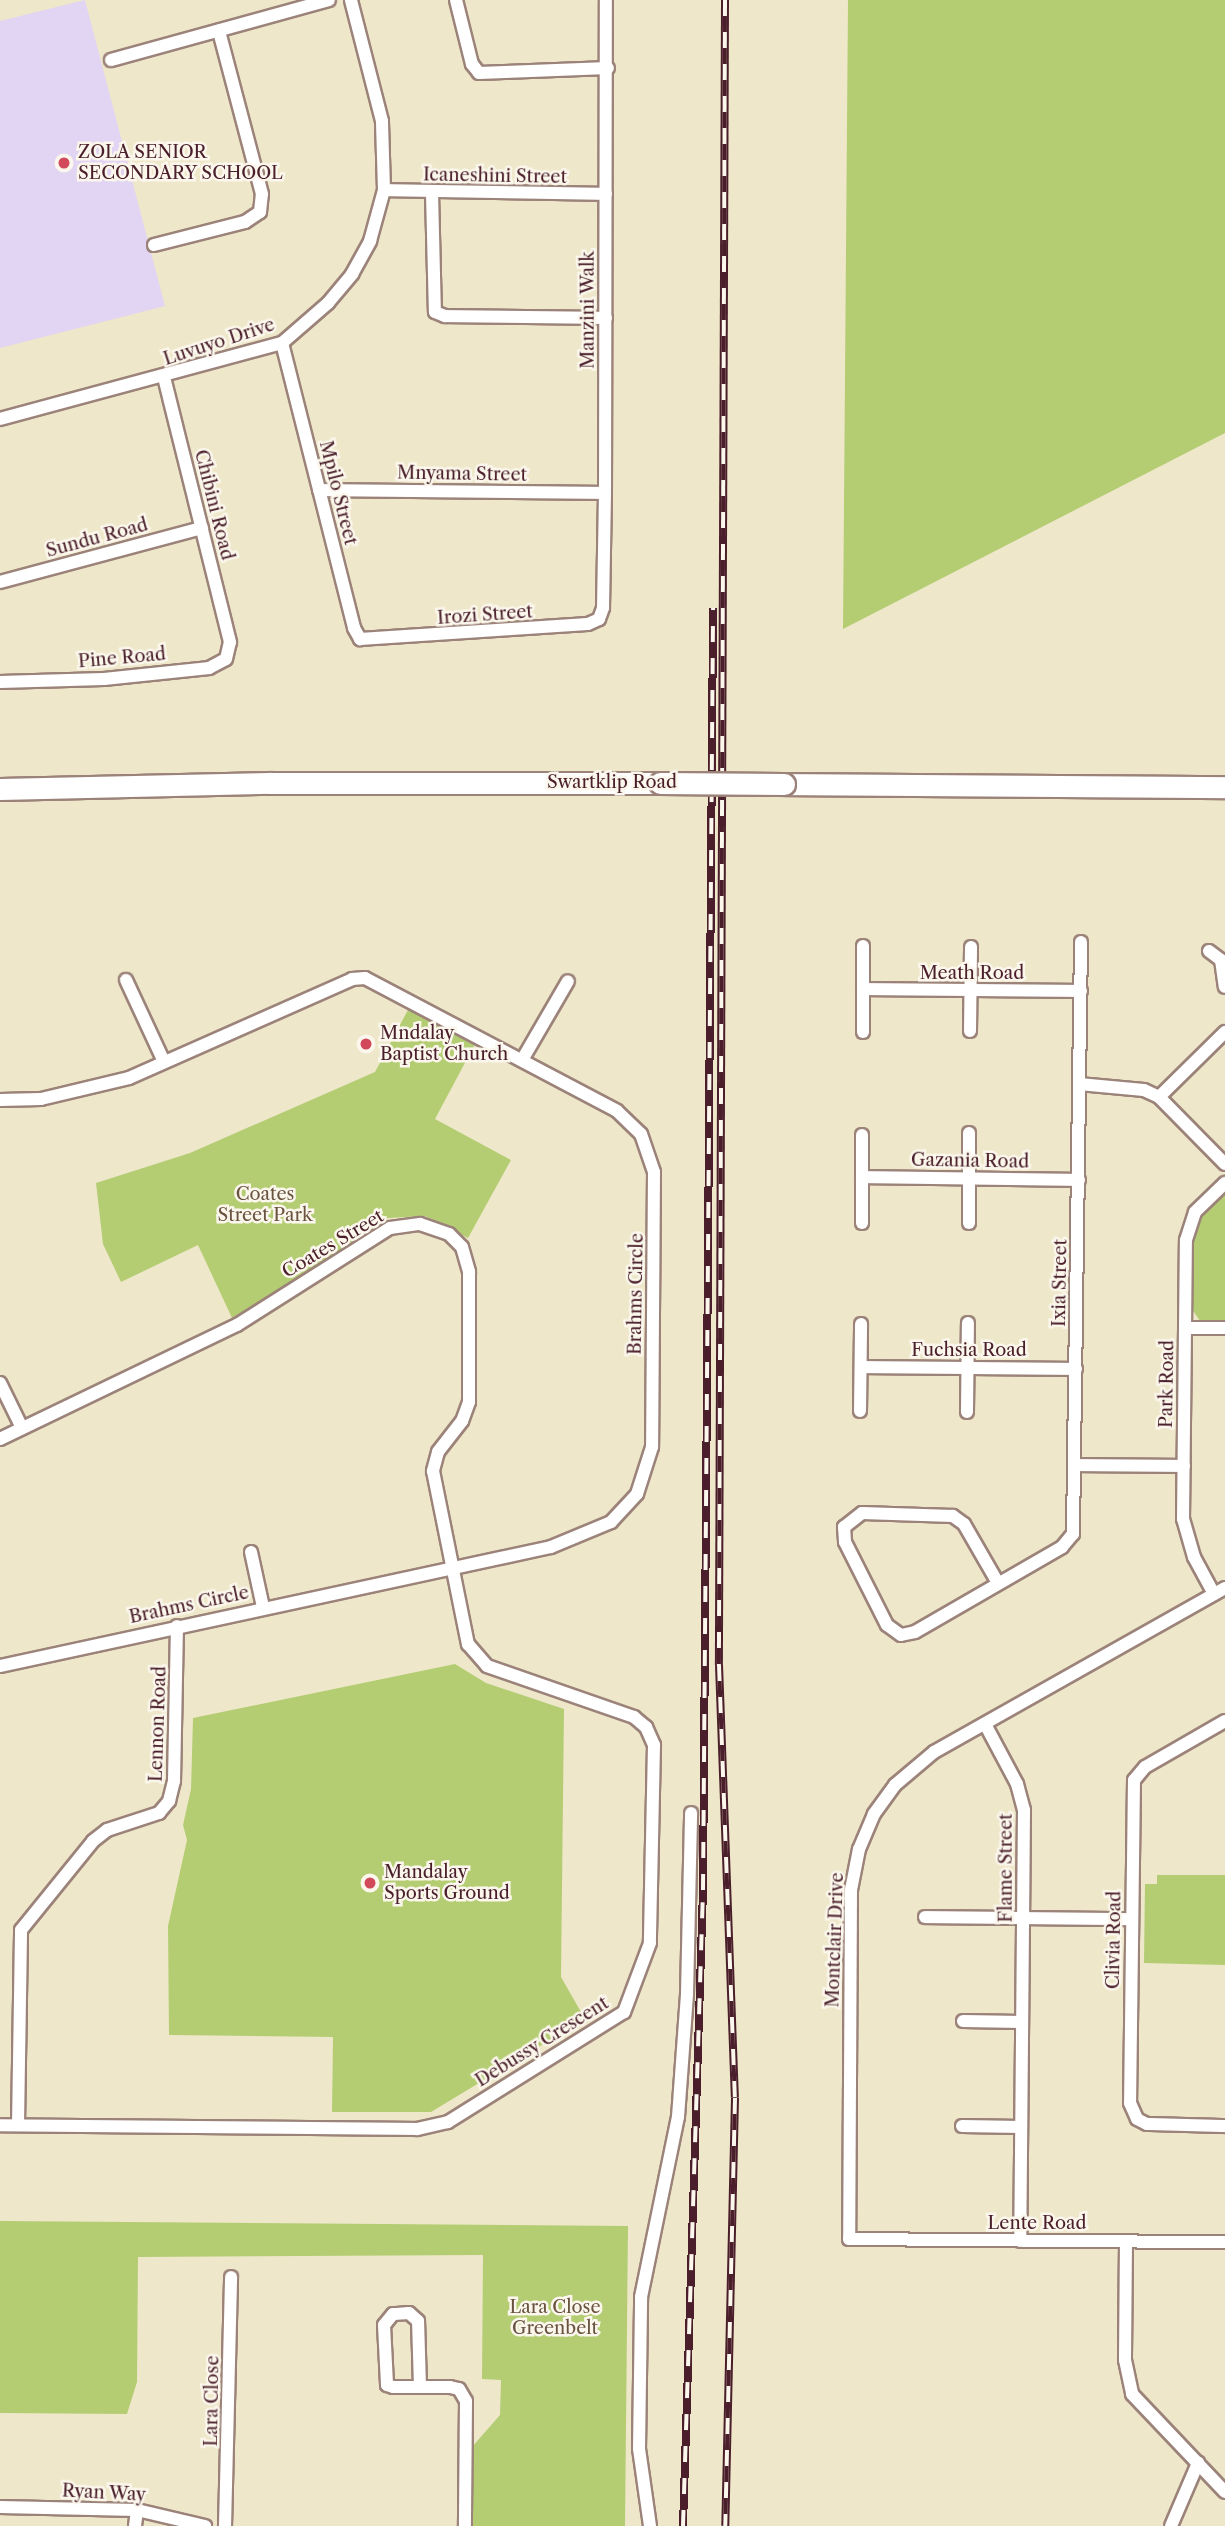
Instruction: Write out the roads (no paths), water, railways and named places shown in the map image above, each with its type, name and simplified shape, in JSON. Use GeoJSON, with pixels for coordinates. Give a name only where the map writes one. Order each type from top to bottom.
{"type":"FeatureCollection","features":[{"type":"Feature","properties":{"kind":"main road","name":"Swartklip Road"},"geometry":{"type":"LineString","coordinates":[[0,789],[284,783],[1225,787]]}},
{"type":"Feature","properties":{"kind":"street"},"geometry":{"type":"LineString","coordinates":[[111,60],[329,0]]}},
{"type":"Feature","properties":{"kind":"street","name":"Luvuyo Drive"},"geometry":{"type":"LineString","coordinates":[[0,419],[164,378],[282,343],[308,323],[352,274],[370,241],[384,190],[382,121],[351,0]]}},
{"type":"Feature","properties":{"kind":"street"},"geometry":{"type":"LineString","coordinates":[[456,0],[472,64],[479,73],[608,68]]}},
{"type":"Feature","properties":{"kind":"street","name":"Manzini Walk"},"geometry":{"type":"LineString","coordinates":[[599,619],[603,608],[605,493],[608,68],[606,0]]}},
{"type":"Feature","properties":{"kind":"street"},"geometry":{"type":"LineString","coordinates":[[154,245],[245,222],[260,212],[262,194],[219,31]]}},
{"type":"Feature","properties":{"kind":"street","name":"Icaneshini Street"},"geometry":{"type":"LineString","coordinates":[[384,190],[432,193],[606,194]]}},
{"type":"Feature","properties":{"kind":"street"},"geometry":{"type":"LineString","coordinates":[[432,193],[435,312],[445,316],[606,318]]}},
{"type":"Feature","properties":{"kind":"street","name":"Mpilo Street"},"geometry":{"type":"LineString","coordinates":[[282,343],[354,628],[360,639],[372,641]]}},
{"type":"Feature","properties":{"kind":"street","name":"Chibini Road"},"geometry":{"type":"LineString","coordinates":[[164,378],[230,642]]}},
{"type":"Feature","properties":{"kind":"street","name":"Mnyama Street"},"geometry":{"type":"LineString","coordinates":[[319,490],[605,493]]}},
{"type":"Feature","properties":{"kind":"street","name":"Sundu Road"},"geometry":{"type":"LineString","coordinates":[[0,582],[202,528]]}},
{"type":"Feature","properties":{"kind":"street","name":"Irozi Street"},"geometry":{"type":"LineString","coordinates":[[372,641],[588,624],[599,619]]}},
{"type":"Feature","properties":{"kind":"street","name":"Pine Road"},"geometry":{"type":"LineString","coordinates":[[0,682],[104,679],[209,668],[226,659],[230,642]]}},
{"type":"Feature","properties":{"kind":"street","name":"Ixia Street"},"geometry":{"type":"LineString","coordinates":[[999,1583],[964,1524],[953,1516],[862,1513],[844,1527],[845,1542],[895,1634],[915,1632],[999,1583],[1068,1542],[1075,1526],[1081,942]]}},
{"type":"Feature","properties":{"kind":"street"},"geometry":{"type":"LineString","coordinates":[[863,946],[863,1032]]}},
{"type":"Feature","properties":{"kind":"street"},"geometry":{"type":"LineString","coordinates":[[970,1031],[971,947]]}},
{"type":"Feature","properties":{"kind":"street"},"geometry":{"type":"LineString","coordinates":[[1209,951],[1221,960],[1225,987]]}},
{"type":"Feature","properties":{"kind":"street","name":"Brahms Circle"},"geometry":{"type":"LineString","coordinates":[[0,1100],[41,1099],[86,1089],[164,1062],[359,978],[378,982],[626,1118],[650,1152],[654,1172],[650,1460],[629,1504],[600,1529],[551,1547],[263,1607],[0,1666]]}},
{"type":"Feature","properties":{"kind":"street"},"geometry":{"type":"LineString","coordinates":[[126,980],[164,1062]]}},
{"type":"Feature","properties":{"kind":"street"},"geometry":{"type":"LineString","coordinates":[[522,1060],[568,981]]}},
{"type":"Feature","properties":{"kind":"street","name":"Meath Road"},"geometry":{"type":"LineString","coordinates":[[863,989],[1081,991]]}},
{"type":"Feature","properties":{"kind":"street"},"geometry":{"type":"LineString","coordinates":[[1159,1097],[1225,1032]]}},
{"type":"Feature","properties":{"kind":"street"},"geometry":{"type":"LineString","coordinates":[[1080,1084],[1144,1090],[1159,1097],[1225,1164]]}},
{"type":"Feature","properties":{"kind":"street"},"geometry":{"type":"LineString","coordinates":[[969,1223],[970,1133]]}},
{"type":"Feature","properties":{"kind":"street"},"geometry":{"type":"LineString","coordinates":[[862,1135],[862,1223]]}},
{"type":"Feature","properties":{"kind":"street","name":"Gazania Road"},"geometry":{"type":"LineString","coordinates":[[862,1177],[1079,1180]]}},
{"type":"Feature","properties":{"kind":"street","name":"Park Road"},"geometry":{"type":"LineString","coordinates":[[1219,1591],[1187,1538],[1184,1466],[1185,1328],[1189,1225],[1195,1212],[1225,1183]]}},
{"type":"Feature","properties":{"kind":"street","name":"Coates Street"},"geometry":{"type":"LineString","coordinates":[[0,1439],[237,1325],[390,1227],[420,1224],[440,1231],[463,1247],[469,1272],[469,1402],[462,1421],[438,1452],[433,1471],[452,1569]]}},
{"type":"Feature","properties":{"kind":"street"},"geometry":{"type":"LineString","coordinates":[[967,1412],[968,1323]]}},
{"type":"Feature","properties":{"kind":"street"},"geometry":{"type":"LineString","coordinates":[[860,1411],[861,1324]]}},
{"type":"Feature","properties":{"kind":"street"},"geometry":{"type":"LineString","coordinates":[[1185,1328],[1225,1328]]}},
{"type":"Feature","properties":{"kind":"street","name":"Fuchsia Road"},"geometry":{"type":"LineString","coordinates":[[861,1367],[1076,1369]]}},
{"type":"Feature","properties":{"kind":"street"},"geometry":{"type":"LineString","coordinates":[[0,1383],[22,1428]]}},
{"type":"Feature","properties":{"kind":"street"},"geometry":{"type":"LineString","coordinates":[[1075,1465],[1184,1466]]}},
{"type":"Feature","properties":{"kind":"street"},"geometry":{"type":"LineString","coordinates":[[251,1552],[263,1607]]}},
{"type":"Feature","properties":{"kind":"street","name":"Debussy Crescent"},"geometry":{"type":"LineString","coordinates":[[0,2125],[434,2127],[570,2049],[624,2012],[650,1943],[651,1736],[634,1717],[482,1663],[468,1644],[452,1569]]}},
{"type":"Feature","properties":{"kind":"street","name":"Montclair Drive"},"geometry":{"type":"LineString","coordinates":[[849,2239],[851,1890],[859,1849],[874,1814],[901,1779],[934,1752],[1219,1591]]}},
{"type":"Feature","properties":{"kind":"street","name":"Lennon Road"},"geometry":{"type":"LineString","coordinates":[[18,2125],[21,1930],[93,1840],[107,1830],[159,1813],[169,1801],[174,1780],[177,1626]]}},
{"type":"Feature","properties":{"kind":"street","name":"Clivia Road"},"geometry":{"type":"LineString","coordinates":[[1225,1721],[1137,1775],[1132,1919],[1131,2109],[1147,2124],[1225,2126]]}},
{"type":"Feature","properties":{"kind":"street","name":"Flame Street"},"geometry":{"type":"LineString","coordinates":[[985,1724],[1023,1801],[1020,2241]]}},
{"type":"Feature","properties":{"kind":"street"},"geometry":{"type":"LineString","coordinates":[[650,2526],[639,2449],[641,2297],[678,2117],[687,1994],[691,1813]]}},
{"type":"Feature","properties":{"kind":"street"},"geometry":{"type":"LineString","coordinates":[[925,1917],[1132,1919]]}},
{"type":"Feature","properties":{"kind":"street"},"geometry":{"type":"LineString","coordinates":[[963,2021],[1022,2022]]}},
{"type":"Feature","properties":{"kind":"street"},"geometry":{"type":"LineString","coordinates":[[962,2126],[1021,2127]]}},
{"type":"Feature","properties":{"kind":"street","name":"Lente Road"},"geometry":{"type":"LineString","coordinates":[[849,2239],[1225,2242]]}},
{"type":"Feature","properties":{"kind":"street"},"geometry":{"type":"LineString","coordinates":[[1126,2242],[1127,2379],[1146,2411],[1225,2492]]}},
{"type":"Feature","properties":{"kind":"street","name":"Lara Close"},"geometry":{"type":"LineString","coordinates":[[225,2526],[231,2277]]}},
{"type":"Feature","properties":{"kind":"street"},"geometry":{"type":"LineString","coordinates":[[420,2387],[418,2321],[410,2313],[393,2314],[384,2325],[384,2382],[390,2386],[458,2389],[466,2401],[465,2526]]}},
{"type":"Feature","properties":{"kind":"street"},"geometry":{"type":"LineString","coordinates":[[1171,2526],[1198,2463]]}},
{"type":"Feature","properties":{"kind":"street","name":"Ryan Way"},"geometry":{"type":"LineString","coordinates":[[0,2507],[137,2510],[205,2526]]}},
{"type":"Feature","properties":{"kind":"street"},"geometry":{"type":"LineString","coordinates":[[135,2526],[137,2510]]}},
{"type":"Feature","properties":{"kind":"railway"},"geometry":{"type":"LineString","coordinates":[[725,0],[719,1665],[735,2098],[725,2526]]}},
{"type":"Feature","properties":{"kind":"railway"},"geometry":{"type":"LineString","coordinates":[[683,2526],[703,1890],[713,608]]}},
{"type":"Feature","properties":{"kind":"place","name":"ZOLA SENIOR SECONDARY SCHOOL"},"geometry":{"type":"Point","coordinates":[64,163]}},
{"type":"Feature","properties":{"kind":"place","name":"Mndalay Baptist Church"},"geometry":{"type":"Point","coordinates":[366,1044]}},
{"type":"Feature","properties":{"kind":"place","name":"Mandalay Sports Ground"},"geometry":{"type":"Point","coordinates":[370,1883]}},
{"type":"Feature","properties":{"kind":"park label","name":"Coates Street Park"},"geometry":{"type":"Point","coordinates":[265,1205]}},
{"type":"Feature","properties":{"kind":"park label","name":"Lara Close Greenbelt"},"geometry":{"type":"Point","coordinates":[555,2318]}}]}
